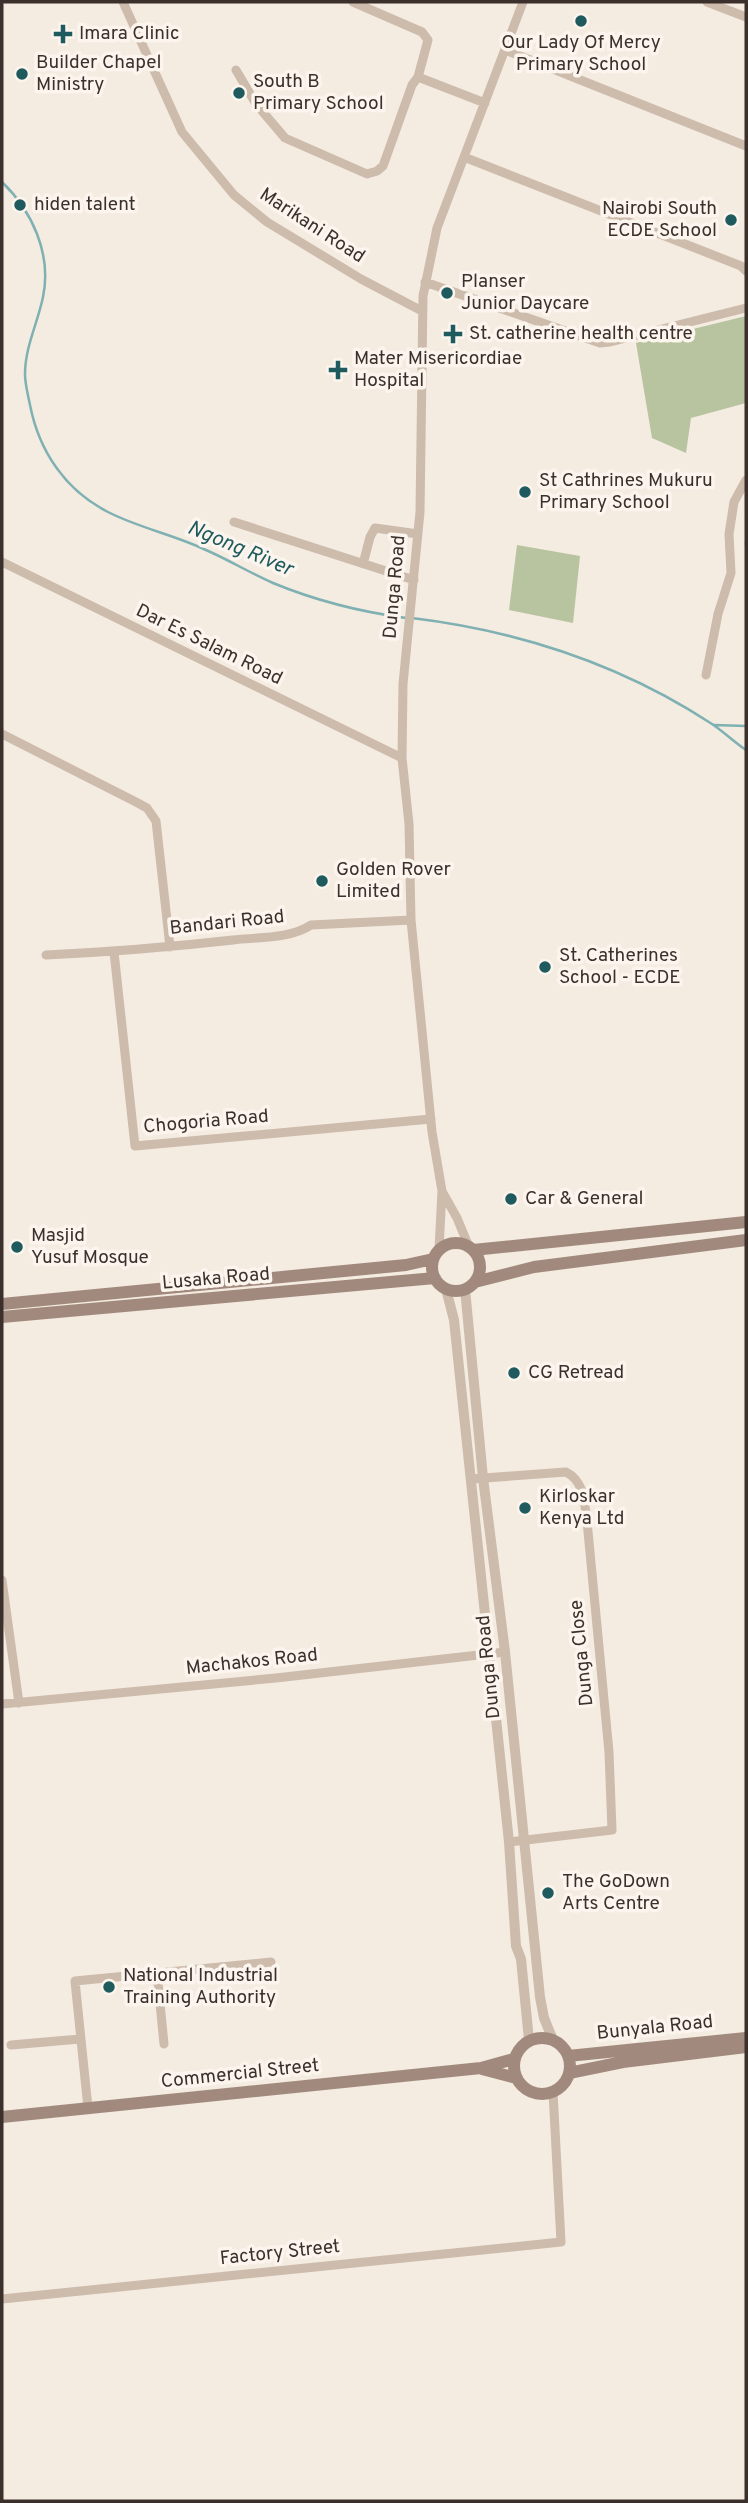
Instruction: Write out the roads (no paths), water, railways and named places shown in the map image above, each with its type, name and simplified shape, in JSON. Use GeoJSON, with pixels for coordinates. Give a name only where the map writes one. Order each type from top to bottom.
{"type":"FeatureCollection","features":[{"type":"Feature","properties":{"kind":"main road"},"geometry":{"type":"LineString","coordinates":[[746,1222],[471,1248],[454,1243],[436,1254],[432,1271],[446,1289],[454,1291],[534,1267],[746,1240]]}},
{"type":"Feature","properties":{"kind":"main road"},"geometry":{"type":"LineString","coordinates":[[470,1285],[480,1267],[479,1259],[471,1248]]}},
{"type":"Feature","properties":{"kind":"main road","name":"Lusaka Road"},"geometry":{"type":"LineString","coordinates":[[2,1304],[365,1270],[406,1265],[436,1254]]}},
{"type":"Feature","properties":{"kind":"main road","name":"Lusaka Road"},"geometry":{"type":"LineString","coordinates":[[2,1317],[435,1278]]}},
{"type":"Feature","properties":{"kind":"main road","name":"Bunyala Road"},"geometry":{"type":"LineString","coordinates":[[568,2056],[746,2038]]}},
{"type":"Feature","properties":{"kind":"main road"},"geometry":{"type":"LineString","coordinates":[[529,2040],[553,2040],[562,2046],[568,2056],[569,2073],[566,2081],[553,2092],[531,2092],[522,2087],[516,2078],[514,2059],[522,2045],[529,2040]]}},
{"type":"Feature","properties":{"kind":"main road","name":"Bunyala Road"},"geometry":{"type":"LineString","coordinates":[[569,2073],[604,2064],[746,2048]]}},
{"type":"Feature","properties":{"kind":"main road","name":"Commercial Street"},"geometry":{"type":"LineString","coordinates":[[2,2117],[481,2068],[514,2059]]}},
{"type":"Feature","properties":{"kind":"main road","name":"Commercial Street"},"geometry":{"type":"LineString","coordinates":[[481,2068],[516,2078]]}},
{"type":"Feature","properties":{"kind":"street","name":"Marikani Road"},"geometry":{"type":"LineString","coordinates":[[123,2],[182,132],[234,195],[267,222],[361,279],[422,311]]}},
{"type":"Feature","properties":{"kind":"street"},"geometry":{"type":"LineString","coordinates":[[236,70],[256,104],[285,138],[366,174],[377,172],[383,166],[412,85],[418,77],[428,40],[422,32],[354,2]]}},
{"type":"Feature","properties":{"kind":"street","name":"Dunga Road"},"geometry":{"type":"LineString","coordinates":[[436,1254],[442,1191],[431,1119],[411,920],[409,824],[402,758],[403,684],[418,534],[422,311],[425,282],[437,228],[523,2]]}},
{"type":"Feature","properties":{"kind":"street"},"geometry":{"type":"LineString","coordinates":[[707,2],[746,17]]}},
{"type":"Feature","properties":{"kind":"street"},"geometry":{"type":"LineString","coordinates":[[505,50],[746,146]]}},
{"type":"Feature","properties":{"kind":"street"},"geometry":{"type":"LineString","coordinates":[[418,77],[485,103]]}},
{"type":"Feature","properties":{"kind":"street"},"geometry":{"type":"LineString","coordinates":[[464,157],[741,266],[746,271]]}},
{"type":"Feature","properties":{"kind":"street"},"geometry":{"type":"LineString","coordinates":[[425,282],[600,343],[746,308]]}},
{"type":"Feature","properties":{"kind":"street"},"geometry":{"type":"LineString","coordinates":[[706,675],[718,614],[731,573],[729,534],[734,502],[746,480]]}},
{"type":"Feature","properties":{"kind":"street"},"geometry":{"type":"LineString","coordinates":[[234,522],[414,580]]}},
{"type":"Feature","properties":{"kind":"street"},"geometry":{"type":"LineString","coordinates":[[363,564],[367,543],[375,528],[418,534]]}},
{"type":"Feature","properties":{"kind":"street","name":"Dar Es Salam Road"},"geometry":{"type":"LineString","coordinates":[[2,562],[402,758]]}},
{"type":"Feature","properties":{"kind":"street"},"geometry":{"type":"LineString","coordinates":[[2,734],[136,802],[153,815],[156,821],[170,947]]}},
{"type":"Feature","properties":{"kind":"street","name":"Bandari Road"},"geometry":{"type":"LineString","coordinates":[[46,955],[170,947],[300,932],[311,925],[411,920]]}},
{"type":"Feature","properties":{"kind":"street","name":"Chogoria Road"},"geometry":{"type":"LineString","coordinates":[[114,952],[135,1146],[431,1119]]}},
{"type":"Feature","properties":{"kind":"street","name":"Dunga Road"},"geometry":{"type":"LineString","coordinates":[[442,1191],[471,1248]]}},
{"type":"Feature","properties":{"kind":"street","name":"Dunga Road"},"geometry":{"type":"LineString","coordinates":[[470,1285],[477,1479],[490,1653],[509,1842],[516,1946],[521,1959],[529,2040]]}},
{"type":"Feature","properties":{"kind":"street","name":"Dunga Road"},"geometry":{"type":"LineString","coordinates":[[446,1289],[454,1320],[505,1652],[540,1997],[544,2018],[553,2040]]}},
{"type":"Feature","properties":{"kind":"street","name":"Dunga Close"},"geometry":{"type":"LineString","coordinates":[[477,1479],[566,1472],[575,1476],[580,1483],[587,1521],[609,1752],[612,1830],[509,1842]]}},
{"type":"Feature","properties":{"kind":"street"},"geometry":{"type":"LineString","coordinates":[[2,1580],[19,1703]]}},
{"type":"Feature","properties":{"kind":"street","name":"Machakos Road"},"geometry":{"type":"LineString","coordinates":[[2,1704],[276,1678],[505,1652]]}},
{"type":"Feature","properties":{"kind":"street"},"geometry":{"type":"LineString","coordinates":[[88,2109],[75,1981],[271,1962]]}},
{"type":"Feature","properties":{"kind":"street"},"geometry":{"type":"LineString","coordinates":[[157,1973],[164,2044]]}},
{"type":"Feature","properties":{"kind":"street"},"geometry":{"type":"LineString","coordinates":[[11,2045],[80,2039]]}},
{"type":"Feature","properties":{"kind":"street","name":"Factory Street"},"geometry":{"type":"LineString","coordinates":[[2,2299],[561,2242],[553,2092]]}},
{"type":"Feature","properties":{"kind":"waterway","name":"Ngong River"},"geometry":{"type":"LineString","coordinates":[[2,182],[31,220],[42,249],[45,265],[43,297],[27,354],[25,374],[34,422],[40,438],[67,481],[108,512],[215,554],[273,583],[338,605],[406,618]]}},
{"type":"Feature","properties":{"kind":"waterway","name":"Ngong River"},"geometry":{"type":"LineString","coordinates":[[412,618],[530,642],[606,668],[678,703],[746,750]]}},
{"type":"Feature","properties":{"kind":"waterway","name":"Ngong River"},"geometry":{"type":"LineString","coordinates":[[714,725],[746,726]]}},
{"type":"Feature","properties":{"kind":"place","name":"Our Lady Of Mercy Primary School"},"geometry":{"type":"Point","coordinates":[581,21]}},
{"type":"Feature","properties":{"kind":"place","name":"Imara Clinic"},"geometry":{"type":"Point","coordinates":[63,34]}},
{"type":"Feature","properties":{"kind":"place","name":"Builder Chapel Ministry"},"geometry":{"type":"Point","coordinates":[22,74]}},
{"type":"Feature","properties":{"kind":"place","name":"South B Primary School"},"geometry":{"type":"Point","coordinates":[239,93]}},
{"type":"Feature","properties":{"kind":"place","name":"hiden talent"},"geometry":{"type":"Point","coordinates":[20,205]}},
{"type":"Feature","properties":{"kind":"place","name":"Nairobi South ECDE School"},"geometry":{"type":"Point","coordinates":[731,220]}},
{"type":"Feature","properties":{"kind":"place","name":"Planser Junior Daycare"},"geometry":{"type":"Point","coordinates":[447,293]}},
{"type":"Feature","properties":{"kind":"place","name":"St. catherine health centre"},"geometry":{"type":"Point","coordinates":[453,334]}},
{"type":"Feature","properties":{"kind":"place","name":"Mater Misericordiae Hospital"},"geometry":{"type":"Point","coordinates":[338,370]}},
{"type":"Feature","properties":{"kind":"place","name":"St Cathrines Mukuru Primary School"},"geometry":{"type":"Point","coordinates":[525,492]}},
{"type":"Feature","properties":{"kind":"place","name":"Golden Rover Limited"},"geometry":{"type":"Point","coordinates":[322,881]}},
{"type":"Feature","properties":{"kind":"place","name":"St. Catherines School - ECDE"},"geometry":{"type":"Point","coordinates":[545,967]}},
{"type":"Feature","properties":{"kind":"place","name":"Car & General"},"geometry":{"type":"Point","coordinates":[511,1199]}},
{"type":"Feature","properties":{"kind":"place","name":"Masjid Yusuf Mosque"},"geometry":{"type":"Point","coordinates":[17,1247]}},
{"type":"Feature","properties":{"kind":"place","name":"CG Retread"},"geometry":{"type":"Point","coordinates":[514,1373]}},
{"type":"Feature","properties":{"kind":"place","name":"Kirloskar Kenya Ltd"},"geometry":{"type":"Point","coordinates":[525,1508]}},
{"type":"Feature","properties":{"kind":"place","name":"The GoDown Arts Centre"},"geometry":{"type":"Point","coordinates":[548,1893]}},
{"type":"Feature","properties":{"kind":"place","name":"National Industrial Training Authority"},"geometry":{"type":"Point","coordinates":[109,1987]}}]}
